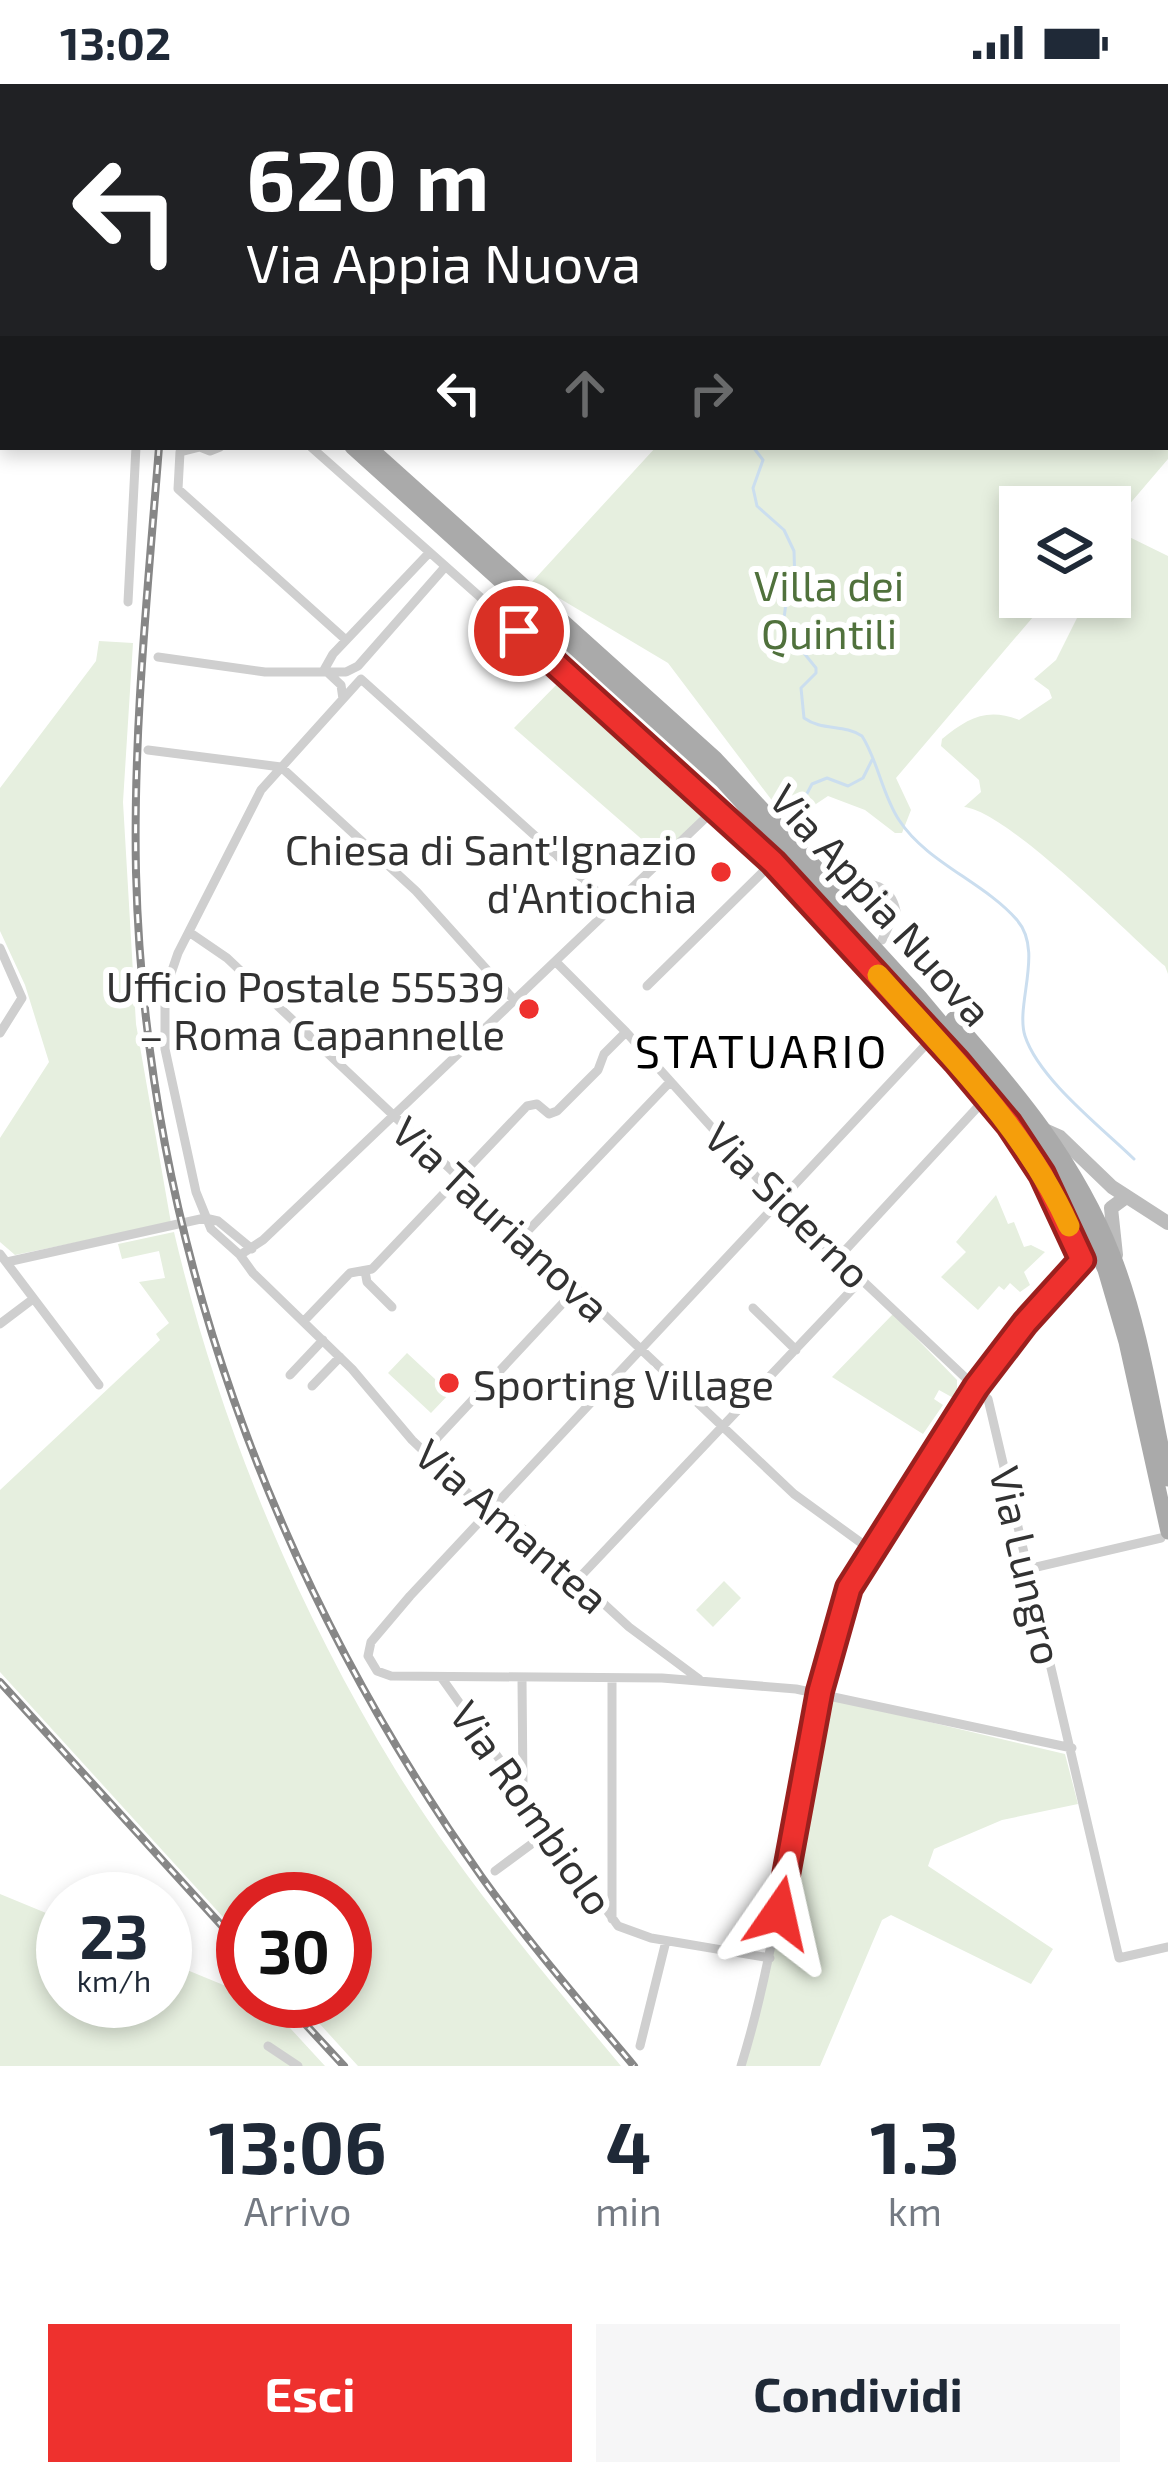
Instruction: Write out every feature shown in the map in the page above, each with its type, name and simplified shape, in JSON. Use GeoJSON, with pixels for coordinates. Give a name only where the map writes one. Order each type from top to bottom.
{"type":"FeatureCollection","features":[{"type":"Feature","properties":{"kind":"main road","name":"Via Appia Nuova"},"geometry":{"type":"LineString","coordinates":[[355,450],[716,776],[1038,1130],[1082,1188],[1117,1266],[1168,1479]]}},
{"type":"Feature","properties":{"kind":"main road","name":"Via Appia Nuova"},"geometry":{"type":"LineString","coordinates":[[372,450],[703,747],[827,879],[834,906],[882,940],[1021,1096],[1098,1252],[1126,1342],[1164,1535]]}},
{"type":"Feature","properties":{"kind":"main road"},"geometry":{"type":"LineString","coordinates":[[1038,1130],[1060,1137],[1126,1197],[1168,1223]]}},
{"type":"Feature","properties":{"kind":"main road"},"geometry":{"type":"LineString","coordinates":[[1117,1266],[1111,1208],[1126,1197]]}},
{"type":"Feature","properties":{"kind":"street"},"geometry":{"type":"LineString","coordinates":[[128,602],[136,450]]}},
{"type":"Feature","properties":{"kind":"street"},"geometry":{"type":"LineString","coordinates":[[181,450],[178,489],[346,640]]}},
{"type":"Feature","properties":{"kind":"street","name":"Via Appia Nuova"},"geometry":{"type":"LineString","coordinates":[[314,450],[773,862],[834,906],[934,1037],[987,1097],[1042,1174],[1082,1260]]}},
{"type":"Feature","properties":{"kind":"street"},"geometry":{"type":"LineString","coordinates":[[325,670],[346,640],[428,554]]}},
{"type":"Feature","properties":{"kind":"street"},"geometry":{"type":"LineString","coordinates":[[158,657],[265,672],[346,672],[358,666],[445,567]]}},
{"type":"Feature","properties":{"kind":"street"},"geometry":{"type":"LineString","coordinates":[[567,674],[584,654]]}},
{"type":"Feature","properties":{"kind":"street"},"geometry":{"type":"LineString","coordinates":[[358,666],[361,679],[614,907]]}},
{"type":"Feature","properties":{"kind":"street"},"geometry":{"type":"LineString","coordinates":[[325,670],[341,685],[343,699]]}},
{"type":"Feature","properties":{"kind":"street"},"geometry":{"type":"LineString","coordinates":[[206,1218],[191,1171],[163,1020],[168,978],[255,799],[361,679]]}},
{"type":"Feature","properties":{"kind":"street"},"geometry":{"type":"LineString","coordinates":[[148,750],[280,766],[416,891],[515,1001]]}},
{"type":"Feature","properties":{"kind":"street"},"geometry":{"type":"LineString","coordinates":[[240,1255],[252,1249],[557,963],[717,807]]}},
{"type":"Feature","properties":{"kind":"street"},"geometry":{"type":"LineString","coordinates":[[647,986],[773,862]]}},
{"type":"Feature","properties":{"kind":"street"},"geometry":{"type":"LineString","coordinates":[[827,879],[877,883],[895,903],[895,920],[882,940]]}},
{"type":"Feature","properties":{"kind":"street"},"geometry":{"type":"LineString","coordinates":[[834,906],[859,883]]}},
{"type":"Feature","properties":{"kind":"street","name":"Via Taurianova"},"geometry":{"type":"LineString","coordinates":[[189,932],[227,958],[794,1494],[871,1550]]}},
{"type":"Feature","properties":{"kind":"street"},"geometry":{"type":"LineString","coordinates":[[0,948],[22,998],[0,1033]]}},
{"type":"Feature","properties":{"kind":"street","name":"Via Siderno"},"geometry":{"type":"LineString","coordinates":[[557,963],[626,1032],[778,1201],[976,1387]]}},
{"type":"Feature","properties":{"kind":"street"},"geometry":{"type":"LineString","coordinates":[[304,1321],[350,1273],[371,1270],[529,1104],[554,1113],[597,1071],[604,1054],[626,1032]]}},
{"type":"Feature","properties":{"kind":"street"},"geometry":{"type":"LineString","coordinates":[[934,1037],[493,1507],[371,1642],[368,1653],[372,1665],[387,1675],[699,1679],[820,1691],[1072,1748]]}},
{"type":"Feature","properties":{"kind":"street"},"geometry":{"type":"LineString","coordinates":[[522,1237],[670,1082]]}},
{"type":"Feature","properties":{"kind":"street"},"geometry":{"type":"LineString","coordinates":[[838,1258],[987,1097]]}},
{"type":"Feature","properties":{"kind":"street"},"geometry":{"type":"LineString","coordinates":[[99,1385],[4,1258],[206,1218],[215,1219],[252,1249]]}},
{"type":"Feature","properties":{"kind":"street","name":"Via Amantea"},"geometry":{"type":"LineString","coordinates":[[206,1218],[218,1237],[473,1498],[493,1507],[634,1630],[699,1679]]}},
{"type":"Feature","properties":{"kind":"street"},"geometry":{"type":"LineString","coordinates":[[741,2066],[770,1958],[820,1691],[844,1601],[871,1550],[976,1387],[1025,1323],[1082,1260],[1098,1252],[1117,1266]]}},
{"type":"Feature","properties":{"kind":"street"},"geometry":{"type":"LineString","coordinates":[[365,1271],[367,1282],[392,1306]]}},
{"type":"Feature","properties":{"kind":"street"},"geometry":{"type":"LineString","coordinates":[[579,1578],[862,1279]]}},
{"type":"Feature","properties":{"kind":"street"},"geometry":{"type":"LineString","coordinates":[[424,1451],[577,1288]]}},
{"type":"Feature","properties":{"kind":"street"},"geometry":{"type":"LineString","coordinates":[[0,1324],[33,1299]]}},
{"type":"Feature","properties":{"kind":"street"},"geometry":{"type":"LineString","coordinates":[[753,1308],[796,1350]]}},
{"type":"Feature","properties":{"kind":"street"},"geometry":{"type":"LineString","coordinates":[[290,1375],[323,1340]]}},
{"type":"Feature","properties":{"kind":"street"},"geometry":{"type":"LineString","coordinates":[[312,1387],[340,1357]]}},
{"type":"Feature","properties":{"kind":"street","name":"Via Lungro"},"geometry":{"type":"LineString","coordinates":[[976,1387],[990,1402],[1119,1958],[1168,1947]]}},
{"type":"Feature","properties":{"kind":"street"},"geometry":{"type":"LineString","coordinates":[[1028,1569],[1164,1535]]}},
{"type":"Feature","properties":{"kind":"street","name":"Via Rombiolo"},"geometry":{"type":"LineString","coordinates":[[441,1677],[612,1919],[626,1932],[770,1958]]}},
{"type":"Feature","properties":{"kind":"street"},"geometry":{"type":"LineString","coordinates":[[612,1678],[612,1919]]}},
{"type":"Feature","properties":{"kind":"street"},"geometry":{"type":"LineString","coordinates":[[522,1679],[524,1789]]}},
{"type":"Feature","properties":{"kind":"street"},"geometry":{"type":"LineString","coordinates":[[495,1871],[552,1829]]}},
{"type":"Feature","properties":{"kind":"street"},"geometry":{"type":"LineString","coordinates":[[640,2046],[666,1941]]}},
{"type":"Feature","properties":{"kind":"street"},"geometry":{"type":"LineString","coordinates":[[268,2046],[298,2066]]}},
{"type":"Feature","properties":{"kind":"green space","name":"Villa dei Quintili"},"geometry":{"type":"Polygon","coordinates":[[[653,450],[1168,450],[1168,459],[1131,502],[1131,486],[999,486],[999,618],[1032,618],[896,778],[911,810],[902,833],[895,833],[865,810],[828,796],[810,808],[795,831],[668,663],[532,582],[653,450]]]}},
{"type":"Feature","properties":{"kind":"green space"},"geometry":{"type":"Polygon","coordinates":[[[1131,538],[1168,556],[1168,974],[1165,966],[1036,850],[983,814],[964,807],[981,792],[979,780],[941,746],[942,739],[969,721],[987,715],[1019,720],[1052,698],[1034,679],[1056,660],[1077,618],[1131,618],[1131,538]]]}},
{"type":"Feature","properties":{"kind":"green space"},"geometry":{"type":"Polygon","coordinates":[[[99,641],[133,643],[123,802],[136,1024],[171,1223],[15,1255],[0,1242],[0,1138],[49,1062],[25,985],[0,931],[0,788],[96,661],[99,641]]]}},
{"type":"Feature","properties":{"kind":"green space"},"geometry":{"type":"Polygon","coordinates":[[[563,678],[710,810],[661,856],[514,728],[563,678]]]}},
{"type":"Feature","properties":{"kind":"green space"},"geometry":{"type":"Polygon","coordinates":[[[996,1195],[1024,1247],[1045,1252],[1024,1272],[1030,1285],[1020,1292],[1010,1283],[1004,1290],[999,1286],[978,1310],[941,1277],[966,1252],[956,1242],[996,1195]]]}},
{"type":"Feature","properties":{"kind":"green space"},"geometry":{"type":"Polygon","coordinates":[[[174,1232],[213,1372],[263,1509],[358,1706],[447,1847],[621,2066],[358,2066],[324,2028],[372,2028],[372,1872],[216,1872],[216,1909],[192,1883],[192,1872],[182,1872],[0,1672],[0,1490],[160,1340],[156,1334],[169,1323],[139,1282],[165,1278],[159,1251],[122,1259],[118,1244],[174,1232]]]}},
{"type":"Feature","properties":{"kind":"green space"},"geometry":{"type":"Polygon","coordinates":[[[893,1314],[957,1380],[957,1400],[939,1390],[934,1399],[943,1405],[923,1434],[832,1377],[893,1314]]]}},
{"type":"Feature","properties":{"kind":"green space"},"geometry":{"type":"Polygon","coordinates":[[[407,1353],[450,1393],[431,1413],[388,1373],[407,1353]]]}},
{"type":"Feature","properties":{"kind":"green space"},"geometry":{"type":"Polygon","coordinates":[[[724,1581],[741,1598],[713,1627],[696,1610],[724,1581]]]}},
{"type":"Feature","properties":{"kind":"green space"},"geometry":{"type":"Polygon","coordinates":[[[824,1697],[1065,1754],[1078,1804],[1002,1820],[934,1849],[928,1866],[1053,1949],[1031,1984],[891,1915],[882,1920],[820,2066],[745,2066],[824,1697]]]}},
{"type":"Feature","properties":{"kind":"green space"},"geometry":{"type":"Polygon","coordinates":[[[0,1894],[36,1909],[36,2028],[192,2028],[192,1972],[216,1982],[216,2028],[290,2028],[325,2066],[0,2066],[0,1894]]]}},
{"type":"Feature","properties":{"kind":"waterway"},"geometry":{"type":"LineString","coordinates":[[755,450],[763,460],[753,488],[757,506],[784,530],[794,551],[795,586],[784,618],[791,637],[816,668],[801,688],[804,718],[862,736],[893,810],[911,835],[1017,920],[1028,947],[1023,1023],[1032,1052],[1072,1102],[1134,1159]]}},
{"type":"Feature","properties":{"kind":"waterway"},"geometry":{"type":"LineString","coordinates":[[794,800],[803,801],[812,784],[827,778],[848,786],[863,778],[872,760]]}},
{"type":"Feature","properties":{"kind":"railway"},"geometry":{"type":"LineString","coordinates":[[159,450],[139,712],[136,872],[145,1007],[164,1140],[194,1271],[234,1399],[282,1524],[340,1645],[407,1763],[481,1876],[634,2066]]}},
{"type":"Feature","properties":{"kind":"railway"},"geometry":{"type":"LineString","coordinates":[[0,1682],[216,1919]]}},
{"type":"Feature","properties":{"kind":"railway"},"geometry":{"type":"LineString","coordinates":[[309,2028],[344,2066]]}},
{"type":"Feature","properties":{"kind":"slow traffic"},"geometry":{"type":"LineString","coordinates":[[878,975],[1009,1124],[1069,1226]]}},
{"type":"Feature","properties":{"kind":"place","name":"Chiesa di Sant'Ignazio d'Antiochia"},"geometry":{"type":"Point","coordinates":[721,872]}},
{"type":"Feature","properties":{"kind":"place","name":"Ufficio Postale 55539 – Roma Capannelle"},"geometry":{"type":"Point","coordinates":[529,1009]}},
{"type":"Feature","properties":{"kind":"place","name":"Sporting Village"},"geometry":{"type":"Point","coordinates":[449,1383]}},
{"type":"Feature","properties":{"kind":"district","name":"STATUARIO"},"geometry":{"type":"Point","coordinates":[762,1050]}},
{"type":"Feature","properties":{"kind":"route"},"geometry":{"type":"LineString","coordinates":[[519,631],[773,862],[957,1062],[1009,1124],[1042,1174],[1082,1260],[976,1387],[849,1588],[820,1691],[779,1913]]}}]}
